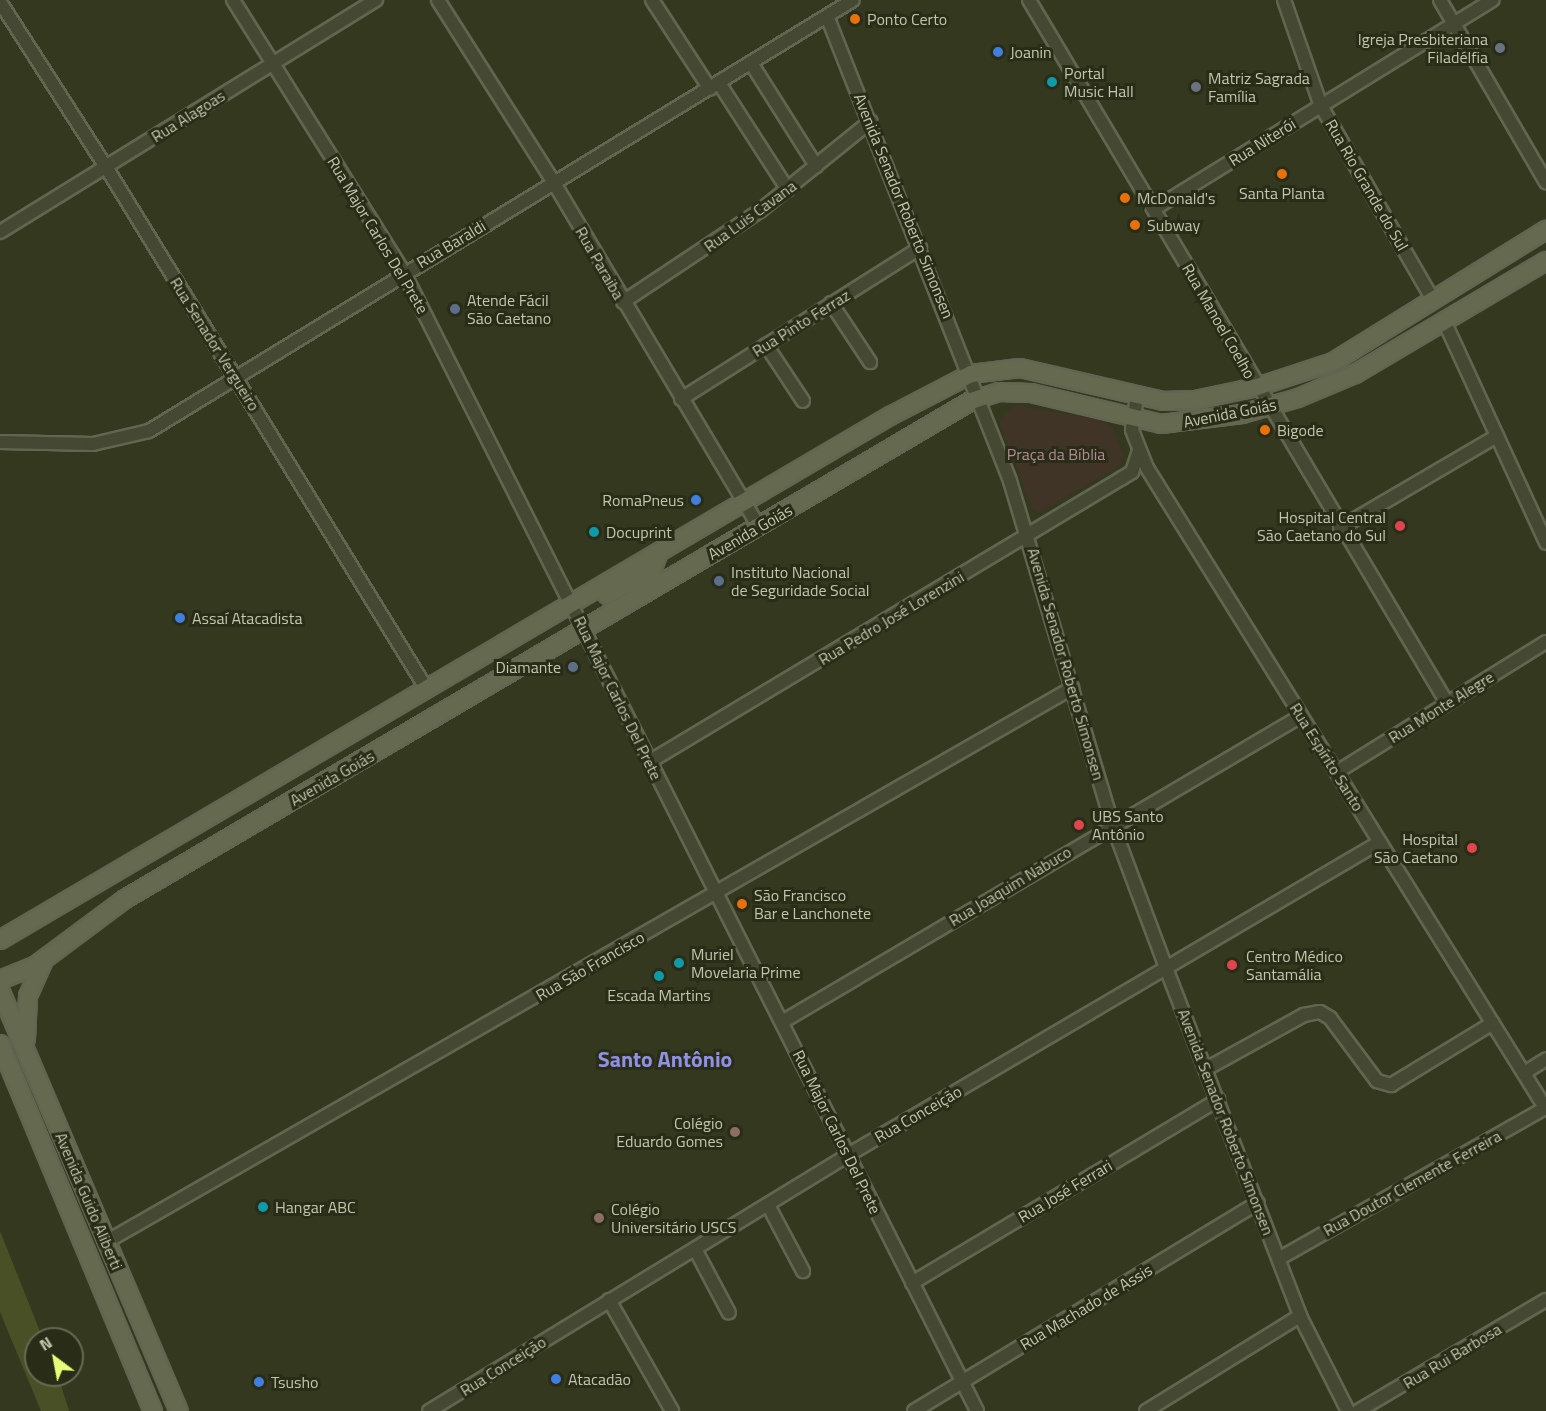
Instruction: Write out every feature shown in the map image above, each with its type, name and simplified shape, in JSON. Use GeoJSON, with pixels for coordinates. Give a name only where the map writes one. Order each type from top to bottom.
{"type":"FeatureCollection","features":[{"type":"Feature","properties":{"kind":"main road","name":"Avenida Goiás"},"geometry":{"type":"LineString","coordinates":[[0,940],[426,688],[573,607],[660,552],[890,416],[971,374],[1020,368],[1137,397],[1178,401],[1257,387],[1333,362],[1546,230]]}},
{"type":"Feature","properties":{"kind":"main road","name":"Avenida Goiás"},"geometry":{"type":"LineString","coordinates":[[0,980],[43,962],[125,899],[979,398],[1007,392],[1031,393],[1132,420],[1176,423],[1271,407],[1354,374],[1546,261]]}},
{"type":"Feature","properties":{"kind":"main road"},"geometry":{"type":"LineString","coordinates":[[28,1058],[25,1010],[43,962]]}},
{"type":"Feature","properties":{"kind":"main road","name":"Avenida Guido Aliberti"},"geometry":{"type":"LineString","coordinates":[[0,990],[179,1411]]}},
{"type":"Feature","properties":{"kind":"main road","name":"Avenida Guido Aliberti"},"geometry":{"type":"LineString","coordinates":[[0,1044],[153,1411]]}},
{"type":"Feature","properties":{"kind":"main road"},"geometry":{"type":"LineString","coordinates":[[74,1221],[106,1242]]}},
{"type":"Feature","properties":{"kind":"street","name":"Rua Major Carlos Del Prete"},"geometry":{"type":"LineString","coordinates":[[233,0],[404,273],[976,1411]]}},
{"type":"Feature","properties":{"kind":"street","name":"Rua Alagoas"},"geometry":{"type":"LineString","coordinates":[[0,232],[376,0]]}},
{"type":"Feature","properties":{"kind":"street","name":"Rua Paraiba"},"geometry":{"type":"LineString","coordinates":[[438,0],[554,183],[759,527]]}},
{"type":"Feature","properties":{"kind":"street"},"geometry":{"type":"LineString","coordinates":[[652,0],[788,190]]}},
{"type":"Feature","properties":{"kind":"street","name":"Rua Baraldi"},"geometry":{"type":"LineString","coordinates":[[0,442],[93,444],[132,438],[170,419],[404,273],[853,0]]}},
{"type":"Feature","properties":{"kind":"street","name":"Rua Manoel Coelho"},"geometry":{"type":"LineString","coordinates":[[1029,0],[1257,387],[1271,407],[1340,528],[1447,704]]}},
{"type":"Feature","properties":{"kind":"street","name":"Rua Rio Grande do Sul"},"geometry":{"type":"LineString","coordinates":[[1284,0],[1321,106],[1433,300]]}},
{"type":"Feature","properties":{"kind":"street"},"geometry":{"type":"LineString","coordinates":[[1440,0],[1451,25],[1546,182]]}},
{"type":"Feature","properties":{"kind":"street","name":"Rua Niterói"},"geometry":{"type":"LineString","coordinates":[[1154,209],[1493,0]]}},
{"type":"Feature","properties":{"kind":"street","name":"Rua Senador Vergueiro"},"geometry":{"type":"LineString","coordinates":[[0,2],[106,167],[426,688]]}},
{"type":"Feature","properties":{"kind":"street","name":"Avenida Senador Roberto Simonsen"},"geometry":{"type":"LineString","coordinates":[[826,16],[871,121],[971,374],[1029,536],[1113,826],[1166,968],[1280,1258],[1300,1316],[1348,1411]]}},
{"type":"Feature","properties":{"kind":"street"},"geometry":{"type":"LineString","coordinates":[[751,63],[816,166]]}},
{"type":"Feature","properties":{"kind":"street","name":"Rua Luis Cavana"},"geometry":{"type":"LineString","coordinates":[[623,302],[788,190],[871,121]]}},
{"type":"Feature","properties":{"kind":"street","name":"Rua Pinto Ferraz"},"geometry":{"type":"LineString","coordinates":[[681,399],[920,248]]}},
{"type":"Feature","properties":{"kind":"street"},"geometry":{"type":"LineString","coordinates":[[831,303],[870,362]]}},
{"type":"Feature","properties":{"kind":"street"},"geometry":{"type":"LineString","coordinates":[[1445,322],[1546,543]]}},
{"type":"Feature","properties":{"kind":"street"},"geometry":{"type":"LineString","coordinates":[[766,345],[803,401]]}},
{"type":"Feature","properties":{"kind":"street","name":"Rua Espírito Santo"},"geometry":{"type":"LineString","coordinates":[[1137,397],[1132,420],[1139,451],[1151,476],[1546,1109]]}},
{"type":"Feature","properties":{"kind":"street"},"geometry":{"type":"LineString","coordinates":[[1340,528],[1497,436]]}},
{"type":"Feature","properties":{"kind":"street"},"geometry":{"type":"LineString","coordinates":[[1139,451],[1132,471],[1151,476]]}},
{"type":"Feature","properties":{"kind":"street","name":"Rua Pedro José Lorenzini"},"geometry":{"type":"LineString","coordinates":[[649,762],[1029,536],[1132,471]]}},
{"type":"Feature","properties":{"kind":"street","name":"Rua Monte Alegre"},"geometry":{"type":"LineString","coordinates":[[1337,772],[1546,642]]}},
{"type":"Feature","properties":{"kind":"street","name":"Rua São Francisco"},"geometry":{"type":"LineString","coordinates":[[106,1242],[1072,688]]}},
{"type":"Feature","properties":{"kind":"street","name":"Rua Joaquim Nabuco"},"geometry":{"type":"LineString","coordinates":[[782,1022],[1302,716]]}},
{"type":"Feature","properties":{"kind":"street","name":"Rua Conceição"},"geometry":{"type":"LineString","coordinates":[[429,1411],[848,1155],[1380,842]]}},
{"type":"Feature","properties":{"kind":"street"},"geometry":{"type":"LineString","coordinates":[[1206,1069],[1304,1015],[1320,1012],[1330,1018],[1377,1081],[1391,1085],[1493,1023]]}},
{"type":"Feature","properties":{"kind":"street"},"geometry":{"type":"LineString","coordinates":[[1524,1072],[1546,1059]]}},
{"type":"Feature","properties":{"kind":"street","name":"Rua José Ferrari"},"geometry":{"type":"LineString","coordinates":[[912,1283],[1218,1100]]}},
{"type":"Feature","properties":{"kind":"street","name":"Rua Doutor Clemente Ferreira"},"geometry":{"type":"LineString","coordinates":[[1280,1258],[1546,1109]]}},
{"type":"Feature","properties":{"kind":"street","name":"Rua Machado de Assis"},"geometry":{"type":"LineString","coordinates":[[914,1411],[1258,1203]]}},
{"type":"Feature","properties":{"kind":"street"},"geometry":{"type":"LineString","coordinates":[[768,1205],[803,1271]]}},
{"type":"Feature","properties":{"kind":"street"},"geometry":{"type":"LineString","coordinates":[[695,1250],[729,1312]]}},
{"type":"Feature","properties":{"kind":"street"},"geometry":{"type":"LineString","coordinates":[[609,1300],[672,1411]]}},
{"type":"Feature","properties":{"kind":"street","name":"Rua Rui Barbosa"},"geometry":{"type":"LineString","coordinates":[[1358,1411],[1546,1300]]}},
{"type":"Feature","properties":{"kind":"street"},"geometry":{"type":"LineString","coordinates":[[1146,1411],[1300,1316]]}},
{"type":"Feature","properties":{"kind":"green space","name":"Praça da Bíblia"},"geometry":{"type":"Polygon","coordinates":[[[1015,405],[1101,420],[1113,428],[1124,456],[1116,468],[1040,512],[1033,511],[999,421],[1015,405]]]}},
{"type":"Feature","properties":{"kind":"shaded area"},"geometry":{"type":"Polygon","coordinates":[[[0,1231],[38,1327],[24,1327],[24,1370],[0,1312],[0,1231]]]}},
{"type":"Feature","properties":{"kind":"shaded area"},"geometry":{"type":"Polygon","coordinates":[[[31,1387],[62,1387],[69,1411],[41,1411],[31,1387]]]}},
{"type":"Feature","properties":{"kind":"place","name":"Ponto Certo"},"geometry":{"type":"Point","coordinates":[855,19]}},
{"type":"Feature","properties":{"kind":"place","name":"Igreja Presbiteriana Filadélfia"},"geometry":{"type":"Point","coordinates":[1500,48]}},
{"type":"Feature","properties":{"kind":"place","name":"Joanin"},"geometry":{"type":"Point","coordinates":[998,52]}},
{"type":"Feature","properties":{"kind":"place","name":"Portal Music Hall"},"geometry":{"type":"Point","coordinates":[1052,82]}},
{"type":"Feature","properties":{"kind":"place","name":"Matriz Sagrada Família"},"geometry":{"type":"Point","coordinates":[1196,87]}},
{"type":"Feature","properties":{"kind":"place","name":"Santa Planta"},"geometry":{"type":"Point","coordinates":[1282,174]}},
{"type":"Feature","properties":{"kind":"place","name":"McDonald's"},"geometry":{"type":"Point","coordinates":[1125,198]}},
{"type":"Feature","properties":{"kind":"place","name":"Subway"},"geometry":{"type":"Point","coordinates":[1135,225]}},
{"type":"Feature","properties":{"kind":"place","name":"Atende Fácil São Caetano"},"geometry":{"type":"Point","coordinates":[455,309]}},
{"type":"Feature","properties":{"kind":"place","name":"Bigode"},"geometry":{"type":"Point","coordinates":[1265,430]}},
{"type":"Feature","properties":{"kind":"place","name":"RomaPneus"},"geometry":{"type":"Point","coordinates":[696,500]}},
{"type":"Feature","properties":{"kind":"place","name":"Hospital Central São Caetano do Sul"},"geometry":{"type":"Point","coordinates":[1400,526]}},
{"type":"Feature","properties":{"kind":"place","name":"Docuprint"},"geometry":{"type":"Point","coordinates":[594,532]}},
{"type":"Feature","properties":{"kind":"place","name":"Instituto Nacional de Seguridade Social"},"geometry":{"type":"Point","coordinates":[719,581]}},
{"type":"Feature","properties":{"kind":"place","name":"Assaí Atacadista"},"geometry":{"type":"Point","coordinates":[180,618]}},
{"type":"Feature","properties":{"kind":"place","name":"Diamante"},"geometry":{"type":"Point","coordinates":[573,667]}},
{"type":"Feature","properties":{"kind":"place","name":"UBS Santo Antônio"},"geometry":{"type":"Point","coordinates":[1079,825]}},
{"type":"Feature","properties":{"kind":"place","name":"Hospital São Caetano"},"geometry":{"type":"Point","coordinates":[1472,848]}},
{"type":"Feature","properties":{"kind":"place","name":"São Francisco Bar e Lanchonete"},"geometry":{"type":"Point","coordinates":[742,904]}},
{"type":"Feature","properties":{"kind":"place","name":"Muriel Movelaria Prime"},"geometry":{"type":"Point","coordinates":[679,963]}},
{"type":"Feature","properties":{"kind":"place","name":"Centro Médico Santamália"},"geometry":{"type":"Point","coordinates":[1232,965]}},
{"type":"Feature","properties":{"kind":"place","name":"Escada Martins"},"geometry":{"type":"Point","coordinates":[659,976]}},
{"type":"Feature","properties":{"kind":"place","name":"Colégio Eduardo Gomes"},"geometry":{"type":"Point","coordinates":[735,1132]}},
{"type":"Feature","properties":{"kind":"place","name":"Hangar ABC"},"geometry":{"type":"Point","coordinates":[263,1207]}},
{"type":"Feature","properties":{"kind":"place","name":"Colégio Universitário USCS"},"geometry":{"type":"Point","coordinates":[599,1218]}},
{"type":"Feature","properties":{"kind":"place","name":"Atacadão"},"geometry":{"type":"Point","coordinates":[556,1379]}},
{"type":"Feature","properties":{"kind":"place","name":"Tsusho"},"geometry":{"type":"Point","coordinates":[259,1382]}},
{"type":"Feature","properties":{"kind":"district","name":"Santo Antônio"},"geometry":{"type":"Point","coordinates":[665,1060]}}]}
